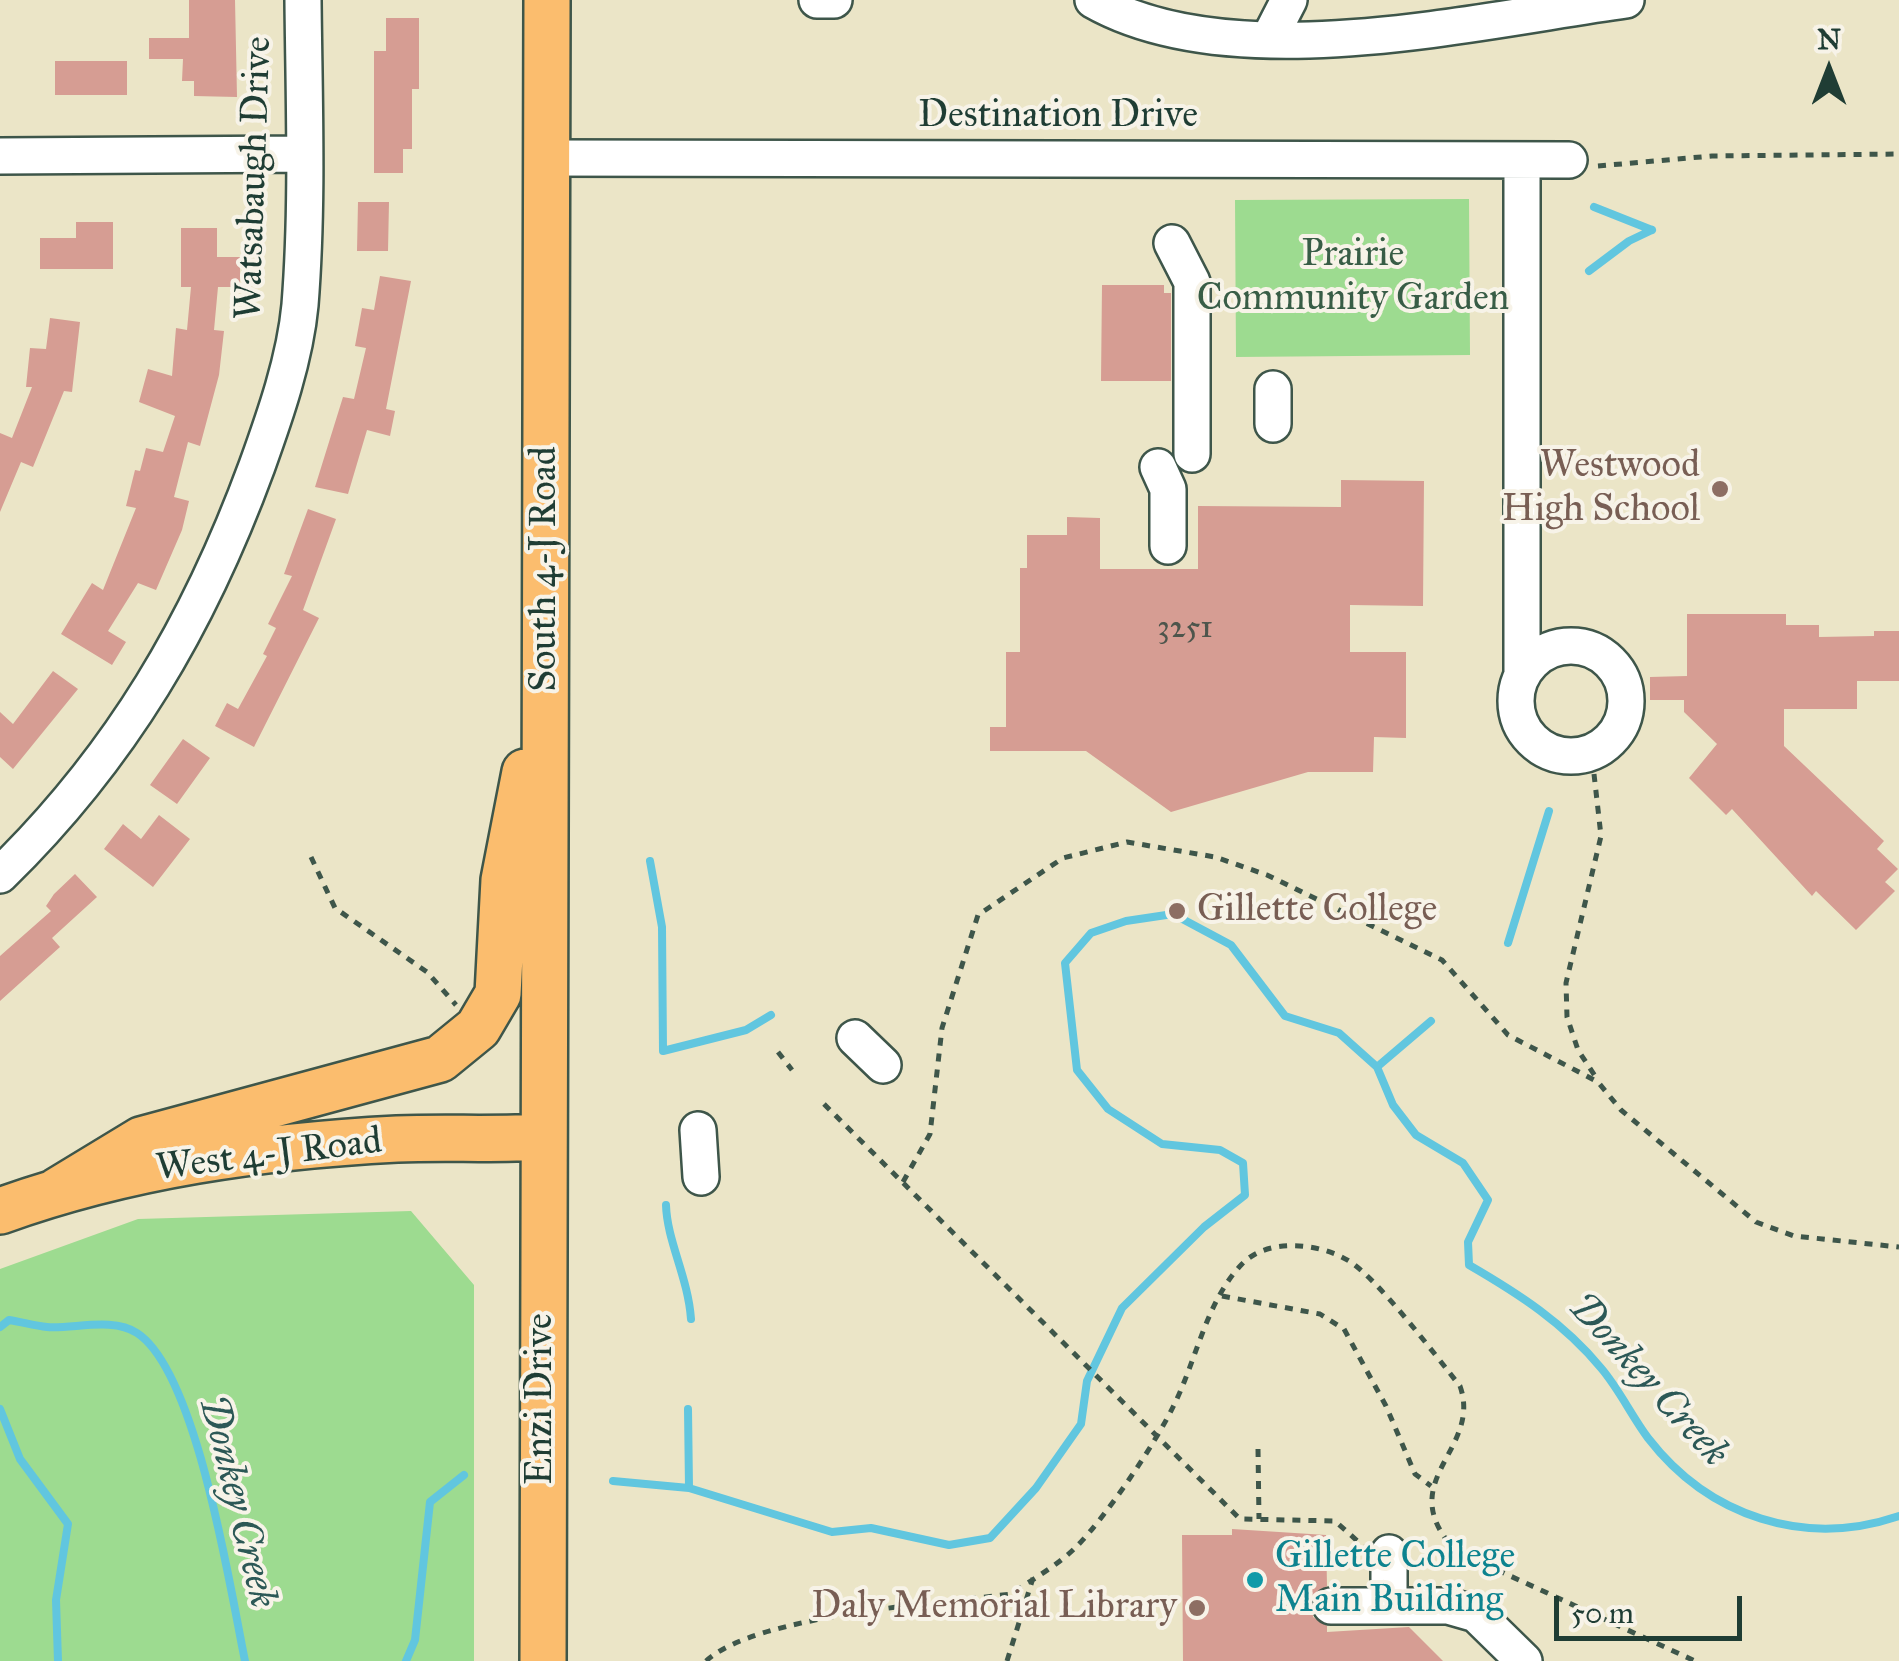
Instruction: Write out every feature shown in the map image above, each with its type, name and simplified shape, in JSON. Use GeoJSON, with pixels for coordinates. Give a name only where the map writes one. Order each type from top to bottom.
{"type":"FeatureCollection","features":[{"type":"Feature","properties":{"kind":"main road","name":"South 4-J Road"},"geometry":{"type":"LineString","coordinates":[[542,1137],[547,0]]}},
{"type":"Feature","properties":{"kind":"main road"},"geometry":{"type":"LineString","coordinates":[[58,1191],[141,1140],[440,1059],[478,1028],[498,994],[504,880],[546,657]]}},
{"type":"Feature","properties":{"kind":"main road","name":"West 4-J Road"},"geometry":{"type":"LineString","coordinates":[[0,1212],[58,1191],[222,1154],[399,1139],[542,1137]]}},
{"type":"Feature","properties":{"kind":"main road","name":"Enzi Drive"},"geometry":{"type":"LineString","coordinates":[[542,1137],[542,1661]]}},
{"type":"Feature","properties":{"kind":"street","name":"Watsabaugh Drive"},"geometry":{"type":"LineString","coordinates":[[0,874],[58,818],[156,686],[226,552],[276,413],[300,308],[304,0]]}},
{"type":"Feature","properties":{"kind":"street"},"geometry":{"type":"LineString","coordinates":[[817,0],[834,0]]}},
{"type":"Feature","properties":{"kind":"street"},"geometry":{"type":"LineString","coordinates":[[1093,0],[1128,20],[1188,16],[1269,39],[1398,34],[1626,0]]}},
{"type":"Feature","properties":{"kind":"street"},"geometry":{"type":"LineString","coordinates":[[1269,39],[1289,0]]}},
{"type":"Feature","properties":{"kind":"street"},"geometry":{"type":"LineString","coordinates":[[0,156],[304,154]]}},
{"type":"Feature","properties":{"kind":"street","name":"Destination Drive"},"geometry":{"type":"LineString","coordinates":[[546,158],[1569,160]]}},
{"type":"Feature","properties":{"kind":"street"},"geometry":{"type":"LineString","coordinates":[[1522,160],[1522,674]]}},
{"type":"Feature","properties":{"kind":"street"},"geometry":{"type":"LineString","coordinates":[[1172,243],[1192,282],[1192,454]]}},
{"type":"Feature","properties":{"kind":"street"},"geometry":{"type":"LineString","coordinates":[[1158,467],[1168,489],[1168,546]]}},
{"type":"Feature","properties":{"kind":"street"},"geometry":{"type":"LineString","coordinates":[[854,1038],[882,1064]]}},
{"type":"Feature","properties":{"kind":"street"},"geometry":{"type":"LineString","coordinates":[[698,1130],[702,1177]]}},
{"type":"Feature","properties":{"kind":"street"},"geometry":{"type":"LineString","coordinates":[[1388,1553],[1389,1605]]}},
{"type":"Feature","properties":{"kind":"street"},"geometry":{"type":"LineString","coordinates":[[1331,1606],[1448,1606],[1476,1614],[1524,1661]]}},
{"type":"Feature","properties":{"kind":"path"},"geometry":{"type":"LineString","coordinates":[[1569,160],[1582,167],[1712,156],[1899,154]]}},
{"type":"Feature","properties":{"kind":"path"},"geometry":{"type":"LineString","coordinates":[[1594,774],[1601,836],[1566,983],[1567,1017],[1578,1050],[1598,1082],[1621,1110],[1756,1222],[1794,1236],[1899,1248]]}},
{"type":"Feature","properties":{"kind":"path"},"geometry":{"type":"LineString","coordinates":[[903,1182],[930,1134],[942,1028],[978,915],[1032,876],[1093,847],[1127,842],[1168,846],[1267,875],[1442,960],[1508,1035],[1598,1082]]}},
{"type":"Feature","properties":{"kind":"path"},"geometry":{"type":"LineString","coordinates":[[311,857],[336,908],[427,972],[466,1017]]}},
{"type":"Feature","properties":{"kind":"path"},"geometry":{"type":"LineString","coordinates":[[778,1052],[792,1070]]}},
{"type":"Feature","properties":{"kind":"path"},"geometry":{"type":"LineString","coordinates":[[824,1104],[1240,1519],[1335,1521],[1369,1553],[1388,1553]]}},
{"type":"Feature","properties":{"kind":"path"},"geometry":{"type":"LineString","coordinates":[[706,1661],[760,1636],[810,1620],[1011,1594],[1076,1548],[1155,1436],[1174,1406],[1222,1296],[1242,1264],[1263,1249],[1317,1248],[1350,1261],[1424,1340],[1460,1386],[1467,1405],[1464,1424],[1432,1486],[1440,1533],[1456,1550],[1696,1661]]}},
{"type":"Feature","properties":{"kind":"path"},"geometry":{"type":"LineString","coordinates":[[1222,1296],[1320,1314],[1344,1329],[1386,1406],[1416,1474],[1432,1486]]}},
{"type":"Feature","properties":{"kind":"path"},"geometry":{"type":"LineString","coordinates":[[1258,1450],[1259,1519]]}},
{"type":"Feature","properties":{"kind":"path"},"geometry":{"type":"LineString","coordinates":[[1007,1661],[1033,1578]]}},
{"type":"Feature","properties":{"kind":"green space","name":"Prairie Community Garden"},"geometry":{"type":"Polygon","coordinates":[[[1469,199],[1470,355],[1236,357],[1235,200],[1469,199]]]}},
{"type":"Feature","properties":{"kind":"green space"},"geometry":{"type":"Polygon","coordinates":[[[411,1211],[474,1285],[474,1661],[0,1661],[0,1269],[138,1219],[411,1211]]]}},
{"type":"Feature","properties":{"kind":"building"},"geometry":{"type":"Polygon","coordinates":[[[189,0],[235,0],[237,97],[194,96],[194,81],[182,81],[183,59],[149,59],[149,38],[189,38],[189,0]]]}},
{"type":"Feature","properties":{"kind":"building"},"geometry":{"type":"Polygon","coordinates":[[[386,18],[419,18],[419,89],[412,89],[412,149],[403,149],[403,173],[374,173],[374,51],[386,51],[386,18]]]}},
{"type":"Feature","properties":{"kind":"building"},"geometry":{"type":"Polygon","coordinates":[[[55,61],[127,61],[127,95],[55,95],[55,61]]]}},
{"type":"Feature","properties":{"kind":"building"},"geometry":{"type":"Polygon","coordinates":[[[358,202],[389,202],[388,251],[357,251],[358,202]]]}},
{"type":"Feature","properties":{"kind":"building"},"geometry":{"type":"Polygon","coordinates":[[[76,222],[113,222],[113,269],[40,269],[40,238],[76,238],[76,222]]]}},
{"type":"Feature","properties":{"kind":"building"},"geometry":{"type":"Polygon","coordinates":[[[181,228],[217,228],[217,257],[240,257],[240,287],[218,287],[214,330],[224,331],[219,375],[200,446],[188,442],[174,497],[189,501],[182,530],[156,590],[138,583],[108,631],[126,642],[112,665],[61,634],[92,583],[103,590],[136,508],[126,506],[135,470],[140,471],[146,448],[163,452],[175,416],[139,402],[148,369],[172,376],[176,328],[187,330],[191,287],[181,287],[181,228]]]}},
{"type":"Feature","properties":{"kind":"building"},"geometry":{"type":"Polygon","coordinates":[[[380,276],[411,281],[386,409],[395,411],[390,436],[367,430],[348,494],[315,487],[343,397],[354,399],[366,348],[355,346],[362,308],[374,310],[380,276]]]}},
{"type":"Feature","properties":{"kind":"building"},"geometry":{"type":"Polygon","coordinates":[[[1102,285],[1164,285],[1164,293],[1171,293],[1171,381],[1101,381],[1102,285]]]}},
{"type":"Feature","properties":{"kind":"building"},"geometry":{"type":"Polygon","coordinates":[[[50,318],[80,322],[72,392],[64,391],[33,467],[21,462],[0,512],[0,433],[12,438],[32,387],[26,387],[30,348],[46,349],[50,318]]]}},
{"type":"Feature","properties":{"kind":"building"},"geometry":{"type":"Polygon","coordinates":[[[1341,480],[1424,481],[1423,606],[1350,605],[1350,652],[1406,652],[1406,738],[1374,737],[1373,772],[1308,772],[1171,812],[1086,751],[990,751],[990,727],[1006,727],[1006,652],[1020,652],[1020,568],[1027,568],[1027,535],[1067,535],[1067,517],[1100,518],[1100,569],[1198,569],[1198,506],[1341,507],[1341,480]]]}},
{"type":"Feature","properties":{"kind":"building"},"geometry":{"type":"Polygon","coordinates":[[[308,509],[336,519],[303,610],[319,618],[254,747],[215,726],[227,703],[238,709],[267,656],[263,654],[276,628],[268,624],[292,576],[284,574],[308,509]]]}},
{"type":"Feature","properties":{"kind":"building"},"geometry":{"type":"Polygon","coordinates":[[[1687,614],[1786,614],[1786,625],[1819,625],[1819,637],[1874,636],[1874,631],[1899,631],[1899,681],[1857,681],[1857,709],[1784,709],[1784,746],[1884,841],[1877,849],[1898,869],[1885,882],[1895,891],[1856,930],[1816,891],[1812,896],[1732,809],[1726,815],[1689,778],[1717,744],[1684,712],[1684,700],[1650,700],[1650,677],[1687,676],[1687,614]]]}},
{"type":"Feature","properties":{"kind":"building"},"geometry":{"type":"Polygon","coordinates":[[[53,671],[78,689],[13,769],[0,757],[0,712],[13,724],[53,671]]]}},
{"type":"Feature","properties":{"kind":"building"},"geometry":{"type":"Polygon","coordinates":[[[183,739],[210,758],[177,804],[150,785],[183,739]]]}},
{"type":"Feature","properties":{"kind":"building"},"geometry":{"type":"Polygon","coordinates":[[[159,815],[190,839],[153,887],[104,849],[123,824],[141,839],[159,815]]]}},
{"type":"Feature","properties":{"kind":"building"},"geometry":{"type":"Polygon","coordinates":[[[75,874],[97,897],[52,938],[60,947],[0,1001],[0,956],[51,911],[46,906],[75,874]]]}},
{"type":"Feature","properties":{"kind":"building","name":"Gillette College Main Building"},"geometry":{"type":"Polygon","coordinates":[[[1232,1529],[1326,1535],[1327,1586],[1312,1596],[1313,1617],[1327,1626],[1327,1632],[1409,1627],[1443,1661],[1183,1661],[1182,1535],[1232,1535],[1232,1529]]]}},
{"type":"Feature","properties":{"kind":"waterway"},"geometry":{"type":"LineString","coordinates":[[1594,207],[1652,230]]}},
{"type":"Feature","properties":{"kind":"waterway"},"geometry":{"type":"LineString","coordinates":[[1589,271],[1629,241],[1652,230]]}},
{"type":"Feature","properties":{"kind":"waterway"},"geometry":{"type":"LineString","coordinates":[[1508,943],[1549,811]]}},
{"type":"Feature","properties":{"kind":"waterway"},"geometry":{"type":"LineString","coordinates":[[650,861],[662,927],[663,1051],[746,1030],[771,1015]]}},
{"type":"Feature","properties":{"kind":"waterway","name":"Donkey Creek"},"geometry":{"type":"LineString","coordinates":[[613,1481],[689,1488],[832,1532],[871,1528],[949,1545],[990,1538],[1036,1488],[1081,1424],[1087,1381],[1122,1308],[1204,1227],[1245,1195],[1243,1163],[1220,1150],[1162,1144],[1108,1109],[1077,1070],[1065,963],[1091,933],[1126,921],[1173,914],[1231,945],[1285,1016],[1339,1033],[1377,1067],[1393,1105],[1416,1135],[1463,1163],[1488,1200],[1468,1242],[1469,1265],[1523,1298],[1572,1337],[1607,1376],[1648,1438],[1672,1465],[1729,1506],[1761,1519],[1829,1528],[1899,1516]]}},
{"type":"Feature","properties":{"kind":"waterway"},"geometry":{"type":"LineString","coordinates":[[1377,1067],[1431,1021]]}},
{"type":"Feature","properties":{"kind":"waterway"},"geometry":{"type":"LineString","coordinates":[[666,1205],[691,1319]]}},
{"type":"Feature","properties":{"kind":"waterway","name":"Donkey Creek"},"geometry":{"type":"LineString","coordinates":[[0,1327],[9,1320],[47,1327],[117,1326],[137,1333],[158,1355],[177,1390],[208,1484],[245,1661]]}},
{"type":"Feature","properties":{"kind":"waterway","name":"Donkey Creek"},"geometry":{"type":"LineString","coordinates":[[0,1409],[20,1459],[68,1524],[56,1600],[58,1661]]}},
{"type":"Feature","properties":{"kind":"waterway"},"geometry":{"type":"LineString","coordinates":[[688,1409],[689,1488]]}},
{"type":"Feature","properties":{"kind":"waterway","name":"Donkey Creek"},"geometry":{"type":"LineString","coordinates":[[406,1661],[415,1640],[430,1502],[464,1475]]}},
{"type":"Feature","properties":{"kind":"place","name":"Westwood High School"},"geometry":{"type":"Point","coordinates":[1720,489]}},
{"type":"Feature","properties":{"kind":"place","name":"Gillette College"},"geometry":{"type":"Point","coordinates":[1177,911]}},
{"type":"Feature","properties":{"kind":"place","name":"Gillette College Main Building"},"geometry":{"type":"Point","coordinates":[1255,1580]}},
{"type":"Feature","properties":{"kind":"place","name":"Daly Memorial Library"},"geometry":{"type":"Point","coordinates":[1197,1608]}}]}
